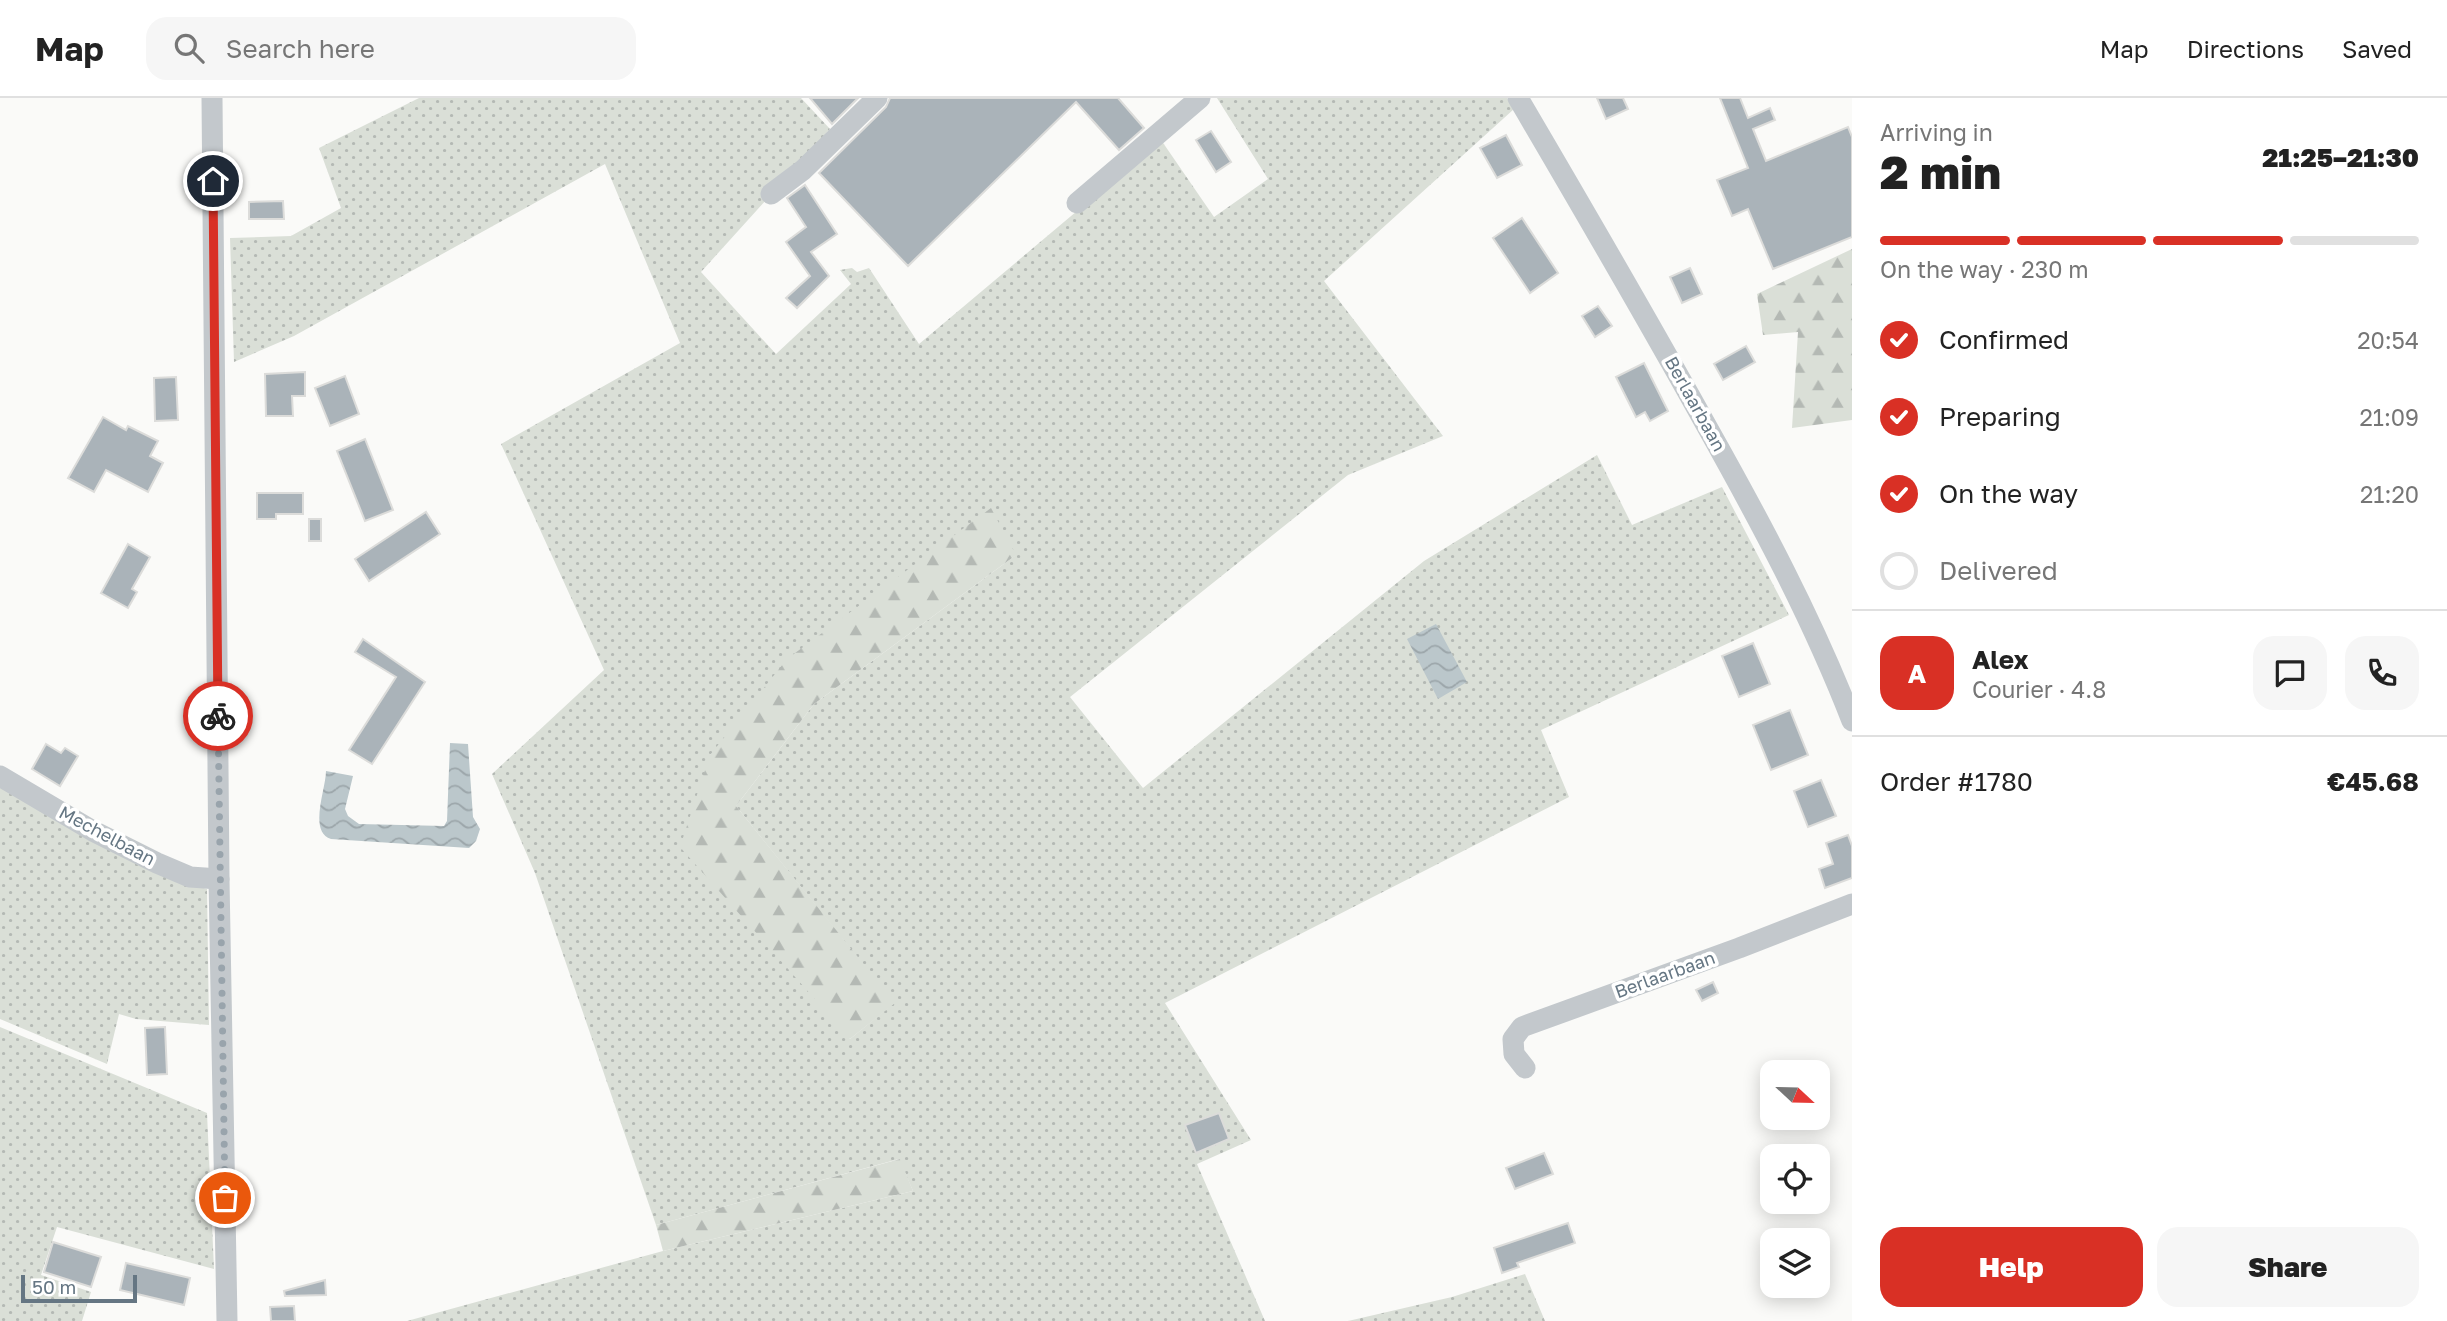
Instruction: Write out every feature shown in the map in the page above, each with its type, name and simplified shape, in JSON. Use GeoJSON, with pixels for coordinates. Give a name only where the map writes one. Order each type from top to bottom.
{"type":"FeatureCollection","features":[{"type":"Feature","properties":{"kind":"street"},"geometry":{"type":"LineString","coordinates":[[212,98],[219,879],[227,1321]]}},
{"type":"Feature","properties":{"kind":"street"},"geometry":{"type":"LineString","coordinates":[[771,194],[803,170],[877,98]]}},
{"type":"Feature","properties":{"kind":"street"},"geometry":{"type":"LineString","coordinates":[[1077,204],[1200,98]]}},
{"type":"Feature","properties":{"kind":"street","name":"Berlaarbaan"},"geometry":{"type":"LineString","coordinates":[[1518,98],[1635,297],[1767,533],[1835,677],[1852,721]]}},
{"type":"Feature","properties":{"kind":"street","name":"Mechelbaan"},"geometry":{"type":"LineString","coordinates":[[0,776],[93,831],[156,863],[190,877],[219,879]]}},
{"type":"Feature","properties":{"kind":"street","name":"Berlaarbaan"},"geometry":{"type":"LineString","coordinates":[[1525,1068],[1514,1054],[1513,1039],[1522,1027],[1852,904]]}},
{"type":"Feature","properties":{"kind":"green space"},"geometry":{"type":"Polygon","coordinates":[[[419,98],[801,98],[830,129],[701,272],[776,354],[851,284],[840,270],[852,268],[857,272],[869,268],[919,344],[1077,211],[1159,137],[1214,217],[1268,179],[1217,98],[1507,98],[1514,109],[1324,281],[1443,436],[1348,475],[1070,697],[1143,788],[1424,561],[1597,455],[1632,525],[1722,487],[1789,615],[1541,730],[1569,797],[1165,1003],[1251,1140],[1197,1164],[1265,1321],[407,1321],[663,1251],[913,1191],[899,1159],[656,1225],[535,873],[492,774],[604,670],[501,444],[680,343],[605,164],[294,336],[234,362],[230,238],[291,236],[341,208],[319,148],[419,98]],[[1016,555],[710,755],[850,1039],[894,1003],[736,806],[814,704],[1016,555]]]}},
{"type":"Feature","properties":{"kind":"green space"},"geometry":{"type":"Polygon","coordinates":[[[1852,249],[1852,420],[1792,428],[1798,332],[1763,335],[1757,294],[1852,249]]]}},
{"type":"Feature","properties":{"kind":"green space"},"geometry":{"type":"Polygon","coordinates":[[[991,508],[1016,555],[814,704],[736,806],[895,1003],[850,1039],[680,847],[710,755],[787,659],[991,508]]]}},
{"type":"Feature","properties":{"kind":"green space"},"geometry":{"type":"Polygon","coordinates":[[[0,786],[155,873],[207,889],[209,1025],[136,1019],[119,1014],[107,1064],[0,1019],[0,786]]]}},
{"type":"Feature","properties":{"kind":"green space"},"geometry":{"type":"Polygon","coordinates":[[[0,1027],[207,1113],[214,1269],[57,1227],[41,1275],[91,1292],[82,1321],[0,1321],[0,1027]]]}},
{"type":"Feature","properties":{"kind":"green space"},"geometry":{"type":"Polygon","coordinates":[[[900,1159],[913,1191],[663,1251],[656,1225],[900,1159]]]}},
{"type":"Feature","properties":{"kind":"green space"},"geometry":{"type":"Polygon","coordinates":[[[1525,1274],[1545,1321],[1348,1321],[1452,1297],[1525,1274]]]}},
{"type":"Feature","properties":{"kind":"water"},"geometry":{"type":"Polygon","coordinates":[[[1436,624],[1467,682],[1438,699],[1407,639],[1436,624]]]}},
{"type":"Feature","properties":{"kind":"water"},"geometry":{"type":"Polygon","coordinates":[[[450,743],[468,744],[473,817],[480,829],[476,841],[469,848],[331,839],[324,835],[319,819],[326,771],[353,776],[345,809],[348,816],[359,824],[444,826],[447,821],[450,743]]]}},
{"type":"Feature","properties":{"kind":"building"},"geometry":{"type":"Polygon","coordinates":[[[810,98],[858,98],[832,124],[810,98]]]}},
{"type":"Feature","properties":{"kind":"building"},"geometry":{"type":"Polygon","coordinates":[[[890,98],[1118,98],[1144,128],[1119,150],[1076,102],[908,266],[819,173],[886,107],[890,98]]]}},
{"type":"Feature","properties":{"kind":"building"},"geometry":{"type":"Polygon","coordinates":[[[1597,98],[1623,98],[1628,109],[1606,119],[1597,98]]]}},
{"type":"Feature","properties":{"kind":"building"},"geometry":{"type":"Polygon","coordinates":[[[1720,98],[1740,98],[1748,118],[1770,108],[1775,120],[1753,129],[1766,161],[1848,127],[1852,137],[1852,237],[1773,269],[1748,209],[1732,216],[1717,180],[1748,168],[1720,98]]]}},
{"type":"Feature","properties":{"kind":"building"},"geometry":{"type":"Polygon","coordinates":[[[1211,131],[1231,162],[1216,172],[1196,140],[1211,131]]]}},
{"type":"Feature","properties":{"kind":"building"},"geometry":{"type":"Polygon","coordinates":[[[1506,135],[1522,165],[1497,178],[1480,148],[1506,135]]]}},
{"type":"Feature","properties":{"kind":"building"},"geometry":{"type":"Polygon","coordinates":[[[805,185],[837,234],[811,252],[829,276],[797,308],[786,298],[810,276],[786,242],[806,227],[787,198],[805,185]]]}},
{"type":"Feature","properties":{"kind":"building"},"geometry":{"type":"Polygon","coordinates":[[[283,201],[284,219],[249,219],[249,202],[283,201]]]}},
{"type":"Feature","properties":{"kind":"building"},"geometry":{"type":"Polygon","coordinates":[[[1522,218],[1558,273],[1530,293],[1493,238],[1522,218]]]}},
{"type":"Feature","properties":{"kind":"building"},"geometry":{"type":"Polygon","coordinates":[[[1690,268],[1702,294],[1682,303],[1670,277],[1690,268]]]}},
{"type":"Feature","properties":{"kind":"building"},"geometry":{"type":"Polygon","coordinates":[[[1598,306],[1612,326],[1595,337],[1582,316],[1598,306]]]}},
{"type":"Feature","properties":{"kind":"building"},"geometry":{"type":"Polygon","coordinates":[[[1746,346],[1755,362],[1723,380],[1714,364],[1746,346]]]}},
{"type":"Feature","properties":{"kind":"building"},"geometry":{"type":"Polygon","coordinates":[[[1644,363],[1668,411],[1650,421],[1645,412],[1636,417],[1616,377],[1644,363]]]}},
{"type":"Feature","properties":{"kind":"building"},"geometry":{"type":"Polygon","coordinates":[[[305,372],[305,396],[292,396],[293,416],[266,416],[265,374],[305,372]]]}},
{"type":"Feature","properties":{"kind":"building"},"geometry":{"type":"Polygon","coordinates":[[[345,376],[359,414],[330,426],[315,388],[345,376]]]}},
{"type":"Feature","properties":{"kind":"building"},"geometry":{"type":"Polygon","coordinates":[[[176,377],[178,420],[155,421],[154,378],[176,377]]]}},
{"type":"Feature","properties":{"kind":"building"},"geometry":{"type":"Polygon","coordinates":[[[103,417],[126,430],[128,426],[158,441],[150,456],[163,463],[148,492],[106,470],[94,492],[68,478],[103,417]]]}},
{"type":"Feature","properties":{"kind":"building"},"geometry":{"type":"Polygon","coordinates":[[[365,439],[393,510],[365,521],[337,451],[365,439]]]}},
{"type":"Feature","properties":{"kind":"building"},"geometry":{"type":"Polygon","coordinates":[[[257,493],[303,493],[303,514],[276,514],[276,519],[257,519],[257,493]]]}},
{"type":"Feature","properties":{"kind":"building"},"geometry":{"type":"Polygon","coordinates":[[[426,512],[440,534],[369,581],[355,559],[426,512]]]}},
{"type":"Feature","properties":{"kind":"building"},"geometry":{"type":"Polygon","coordinates":[[[309,519],[321,519],[321,541],[309,541],[309,519]]]}},
{"type":"Feature","properties":{"kind":"building"},"geometry":{"type":"Polygon","coordinates":[[[128,544],[150,557],[132,589],[137,592],[128,608],[101,593],[128,544]]]}},
{"type":"Feature","properties":{"kind":"building"},"geometry":{"type":"Polygon","coordinates":[[[363,639],[425,682],[372,764],[349,750],[396,677],[355,652],[363,639]]]}},
{"type":"Feature","properties":{"kind":"building"},"geometry":{"type":"Polygon","coordinates":[[[1753,643],[1770,684],[1739,697],[1722,656],[1753,643]]]}},
{"type":"Feature","properties":{"kind":"building"},"geometry":{"type":"Polygon","coordinates":[[[1790,710],[1808,755],[1771,770],[1753,725],[1790,710]]]}},
{"type":"Feature","properties":{"kind":"building"},"geometry":{"type":"Polygon","coordinates":[[[46,744],[61,753],[65,748],[78,756],[60,786],[32,769],[46,744]]]}},
{"type":"Feature","properties":{"kind":"building"},"geometry":{"type":"Polygon","coordinates":[[[1821,780],[1836,816],[1808,827],[1794,791],[1821,780]]]}},
{"type":"Feature","properties":{"kind":"building"},"geometry":{"type":"Polygon","coordinates":[[[1848,835],[1852,846],[1852,878],[1825,888],[1819,869],[1833,864],[1826,843],[1848,835]]]}},
{"type":"Feature","properties":{"kind":"building"},"geometry":{"type":"Polygon","coordinates":[[[1713,982],[1718,993],[1702,1001],[1696,990],[1713,982]]]}},
{"type":"Feature","properties":{"kind":"building"},"geometry":{"type":"Polygon","coordinates":[[[165,1027],[167,1074],[147,1075],[145,1028],[165,1027]]]}},
{"type":"Feature","properties":{"kind":"building"},"geometry":{"type":"Polygon","coordinates":[[[1219,1113],[1229,1139],[1196,1153],[1185,1125],[1219,1113]]]}},
{"type":"Feature","properties":{"kind":"building"},"geometry":{"type":"Polygon","coordinates":[[[1544,1153],[1553,1174],[1515,1189],[1506,1168],[1544,1153]]]}},
{"type":"Feature","properties":{"kind":"building"},"geometry":{"type":"Polygon","coordinates":[[[1568,1223],[1575,1243],[1517,1263],[1519,1267],[1502,1273],[1494,1248],[1568,1223]]]}},
{"type":"Feature","properties":{"kind":"building"},"geometry":{"type":"Polygon","coordinates":[[[53,1242],[101,1257],[91,1287],[44,1272],[53,1242]]]}},
{"type":"Feature","properties":{"kind":"building"},"geometry":{"type":"Polygon","coordinates":[[[126,1263],[190,1278],[184,1305],[120,1290],[126,1263]]]}},
{"type":"Feature","properties":{"kind":"building"},"geometry":{"type":"Polygon","coordinates":[[[325,1280],[326,1295],[285,1296],[284,1291],[325,1280]]]}},
{"type":"Feature","properties":{"kind":"building"},"geometry":{"type":"Polygon","coordinates":[[[294,1306],[295,1321],[271,1321],[270,1307],[294,1306]]]}},
{"type":"Feature","properties":{"kind":"way so far"},"geometry":{"type":"LineString","coordinates":[[218,716],[225,1198]]}},
{"type":"Feature","properties":{"kind":"route"},"geometry":{"type":"LineString","coordinates":[[213,181],[218,716]]}}]}
